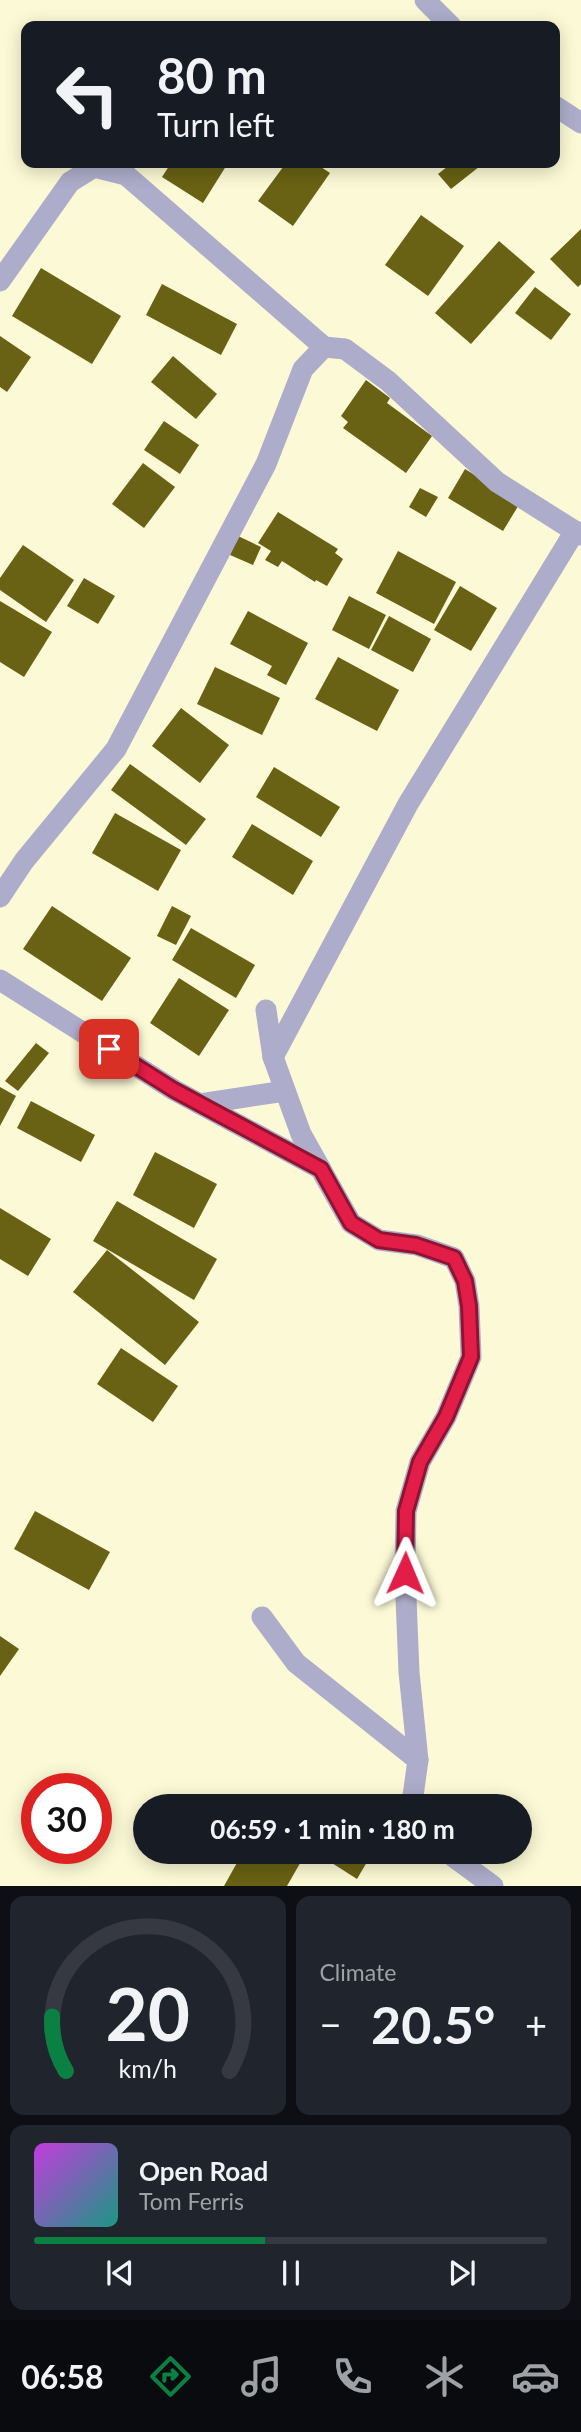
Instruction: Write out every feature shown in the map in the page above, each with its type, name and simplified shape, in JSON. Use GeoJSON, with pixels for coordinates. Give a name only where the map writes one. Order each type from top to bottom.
{"type":"FeatureCollection","features":[{"type":"Feature","properties":{"kind":"street"},"geometry":{"type":"LineString","coordinates":[[425,0],[447,21]]}},
{"type":"Feature","properties":{"kind":"street"},"geometry":{"type":"LineString","coordinates":[[560,109],[581,123]]}},
{"type":"Feature","properties":{"kind":"street"},"geometry":{"type":"LineString","coordinates":[[0,281],[70,182],[92,168]]}},
{"type":"Feature","properties":{"kind":"street"},"geometry":{"type":"LineString","coordinates":[[98,168],[126,175],[324,347],[345,349],[388,381],[497,482],[578,533],[408,804],[273,1057]]}},
{"type":"Feature","properties":{"kind":"street"},"geometry":{"type":"LineString","coordinates":[[0,897],[24,861],[117,749],[266,464],[303,369],[324,347]]}},
{"type":"Feature","properties":{"kind":"street"},"geometry":{"type":"LineString","coordinates":[[0,980],[174,1090],[321,1169]]}},
{"type":"Feature","properties":{"kind":"street"},"geometry":{"type":"LineString","coordinates":[[267,1010],[273,1057],[301,1134],[351,1223],[379,1240],[416,1245],[454,1258],[465,1281],[471,1357],[446,1417],[420,1462],[406,1511],[405,1573],[409,1672],[418,1760],[413,1794]]}},
{"type":"Feature","properties":{"kind":"street"},"geometry":{"type":"LineString","coordinates":[[200,1104],[285,1091]]}},
{"type":"Feature","properties":{"kind":"street"},"geometry":{"type":"LineString","coordinates":[[262,1618],[296,1663],[418,1760]]}},
{"type":"Feature","properties":{"kind":"street"},"geometry":{"type":"LineString","coordinates":[[463,1864],[493,1886]]}},
{"type":"Feature","properties":{"kind":"building"},"geometry":{"type":"Polygon","coordinates":[[[168,168],[225,168],[203,203],[162,177],[168,168]]]}},
{"type":"Feature","properties":{"kind":"building"},"geometry":{"type":"Polygon","coordinates":[[[282,168],[322,168],[330,173],[293,226],[258,201],[282,168]]]}},
{"type":"Feature","properties":{"kind":"building"},"geometry":{"type":"Polygon","coordinates":[[[446,168],[478,168],[451,189],[438,174],[446,168]]]}},
{"type":"Feature","properties":{"kind":"building"},"geometry":{"type":"Polygon","coordinates":[[[421,215],[464,246],[428,296],[385,265],[421,215]]]}},
{"type":"Feature","properties":{"kind":"building"},"geometry":{"type":"Polygon","coordinates":[[[581,229],[581,284],[578,287],[550,259],[581,229]]]}},
{"type":"Feature","properties":{"kind":"building"},"geometry":{"type":"Polygon","coordinates":[[[499,241],[535,272],[471,344],[435,313],[499,241]]]}},
{"type":"Feature","properties":{"kind":"building"},"geometry":{"type":"Polygon","coordinates":[[[41,268],[121,316],[92,364],[12,316],[41,268]]]}},
{"type":"Feature","properties":{"kind":"building"},"geometry":{"type":"Polygon","coordinates":[[[162,284],[237,324],[221,355],[146,315],[162,284]]]}},
{"type":"Feature","properties":{"kind":"building"},"geometry":{"type":"Polygon","coordinates":[[[535,287],[571,314],[551,340],[515,313],[535,287]]]}},
{"type":"Feature","properties":{"kind":"building"},"geometry":{"type":"Polygon","coordinates":[[[0,336],[31,357],[7,392],[0,387],[0,336]]]}},
{"type":"Feature","properties":{"kind":"building"},"geometry":{"type":"Polygon","coordinates":[[[173,356],[217,394],[196,419],[151,382],[173,356]]]}},
{"type":"Feature","properties":{"kind":"building"},"geometry":{"type":"Polygon","coordinates":[[[366,380],[390,398],[387,403],[432,436],[406,473],[343,428],[348,422],[341,416],[366,380]]]}},
{"type":"Feature","properties":{"kind":"building"},"geometry":{"type":"Polygon","coordinates":[[[164,421],[199,445],[180,474],[144,450],[164,421]]]}},
{"type":"Feature","properties":{"kind":"building"},"geometry":{"type":"Polygon","coordinates":[[[143,463],[175,487],[144,528],[112,504],[143,463]]]}},
{"type":"Feature","properties":{"kind":"building"},"geometry":{"type":"Polygon","coordinates":[[[465,469],[520,503],[503,531],[448,498],[465,469]]]}},
{"type":"Feature","properties":{"kind":"building"},"geometry":{"type":"Polygon","coordinates":[[[420,488],[438,497],[426,517],[409,507],[420,488]]]}},
{"type":"Feature","properties":{"kind":"building"},"geometry":{"type":"Polygon","coordinates":[[[278,512],[338,549],[335,553],[343,559],[327,586],[316,580],[315,582],[282,561],[278,567],[265,560],[271,551],[258,543],[278,512]]]}},
{"type":"Feature","properties":{"kind":"building"},"geometry":{"type":"Polygon","coordinates":[[[238,536],[261,547],[253,565],[230,555],[238,536]]]}},
{"type":"Feature","properties":{"kind":"building"},"geometry":{"type":"Polygon","coordinates":[[[23,545],[74,580],[46,622],[0,590],[0,578],[23,545]]]}},
{"type":"Feature","properties":{"kind":"building"},"geometry":{"type":"Polygon","coordinates":[[[398,551],[456,582],[434,624],[376,593],[398,551]]]}},
{"type":"Feature","properties":{"kind":"building"},"geometry":{"type":"Polygon","coordinates":[[[84,578],[115,596],[98,624],[67,606],[84,578]]]}},
{"type":"Feature","properties":{"kind":"building"},"geometry":{"type":"Polygon","coordinates":[[[460,586],[497,608],[471,651],[434,630],[460,586]]]}},
{"type":"Feature","properties":{"kind":"building"},"geometry":{"type":"Polygon","coordinates":[[[349,596],[386,615],[369,649],[332,630],[349,596]]]}},
{"type":"Feature","properties":{"kind":"building"},"geometry":{"type":"Polygon","coordinates":[[[0,601],[52,632],[24,677],[0,662],[0,601]]]}},
{"type":"Feature","properties":{"kind":"building"},"geometry":{"type":"Polygon","coordinates":[[[248,611],[308,643],[286,685],[267,675],[272,666],[230,644],[248,611]]]}},
{"type":"Feature","properties":{"kind":"building"},"geometry":{"type":"Polygon","coordinates":[[[389,616],[431,639],[413,672],[371,650],[389,616]]]}},
{"type":"Feature","properties":{"kind":"building"},"geometry":{"type":"Polygon","coordinates":[[[338,657],[399,690],[377,731],[315,699],[338,657]]]}},
{"type":"Feature","properties":{"kind":"building"},"geometry":{"type":"Polygon","coordinates":[[[215,667],[280,698],[262,735],[197,704],[215,667]]]}},
{"type":"Feature","properties":{"kind":"building"},"geometry":{"type":"Polygon","coordinates":[[[181,708],[229,745],[200,783],[152,746],[181,708]]]}},
{"type":"Feature","properties":{"kind":"building"},"geometry":{"type":"Polygon","coordinates":[[[130,764],[206,819],[186,845],[111,790],[130,764]]]}},
{"type":"Feature","properties":{"kind":"building"},"geometry":{"type":"Polygon","coordinates":[[[274,767],[340,807],[321,837],[256,797],[274,767]]]}},
{"type":"Feature","properties":{"kind":"building"},"geometry":{"type":"Polygon","coordinates":[[[115,813],[181,850],[158,891],[92,853],[115,813]]]}},
{"type":"Feature","properties":{"kind":"building"},"geometry":{"type":"Polygon","coordinates":[[[252,824],[313,861],[293,895],[232,857],[252,824]]]}},
{"type":"Feature","properties":{"kind":"building"},"geometry":{"type":"Polygon","coordinates":[[[52,906],[131,958],[102,1001],[23,949],[52,906]]]}},
{"type":"Feature","properties":{"kind":"building"},"geometry":{"type":"Polygon","coordinates":[[[172,906],[191,916],[176,945],[157,936],[172,906]]]}},
{"type":"Feature","properties":{"kind":"building"},"geometry":{"type":"Polygon","coordinates":[[[191,928],[255,965],[236,998],[172,960],[191,928]]]}},
{"type":"Feature","properties":{"kind":"building"},"geometry":{"type":"Polygon","coordinates":[[[179,978],[229,1010],[199,1056],[150,1023],[179,978]]]}},
{"type":"Feature","properties":{"kind":"building"},"geometry":{"type":"Polygon","coordinates":[[[36,1043],[49,1053],[18,1091],[5,1081],[36,1043]]]}},
{"type":"Feature","properties":{"kind":"building"},"geometry":{"type":"Polygon","coordinates":[[[0,1087],[16,1096],[0,1126],[0,1087]]]}},
{"type":"Feature","properties":{"kind":"building"},"geometry":{"type":"Polygon","coordinates":[[[31,1101],[95,1135],[81,1162],[17,1128],[31,1101]]]}},
{"type":"Feature","properties":{"kind":"building"},"geometry":{"type":"Polygon","coordinates":[[[155,1152],[217,1184],[194,1228],[133,1195],[155,1152]]]}},
{"type":"Feature","properties":{"kind":"building"},"geometry":{"type":"Polygon","coordinates":[[[117,1201],[217,1259],[194,1300],[93,1241],[117,1201]]]}},
{"type":"Feature","properties":{"kind":"building"},"geometry":{"type":"Polygon","coordinates":[[[0,1208],[51,1239],[28,1276],[0,1259],[0,1208]]]}},
{"type":"Feature","properties":{"kind":"building"},"geometry":{"type":"Polygon","coordinates":[[[107,1250],[199,1322],[165,1365],[73,1292],[107,1250]]]}},
{"type":"Feature","properties":{"kind":"building"},"geometry":{"type":"Polygon","coordinates":[[[121,1348],[178,1386],[153,1422],[97,1384],[121,1348]]]}},
{"type":"Feature","properties":{"kind":"building"},"geometry":{"type":"Polygon","coordinates":[[[35,1511],[110,1552],[89,1590],[14,1549],[35,1511]]]}},
{"type":"Feature","properties":{"kind":"building"},"geometry":{"type":"Polygon","coordinates":[[[0,1636],[19,1649],[0,1676],[0,1636]]]}},
{"type":"Feature","properties":{"kind":"building"},"geometry":{"type":"Polygon","coordinates":[[[236,1864],[300,1864],[287,1886],[224,1886],[236,1864]]]}},
{"type":"Feature","properties":{"kind":"building"},"geometry":{"type":"Polygon","coordinates":[[[333,1864],[366,1864],[357,1879],[333,1864]]]}},
{"type":"Feature","properties":{"kind":"route"},"geometry":{"type":"LineString","coordinates":[[109,1049],[174,1090],[321,1169],[351,1223],[379,1240],[416,1245],[454,1258],[465,1281],[471,1357],[446,1417],[420,1462],[406,1511],[405,1573]]}}]}
